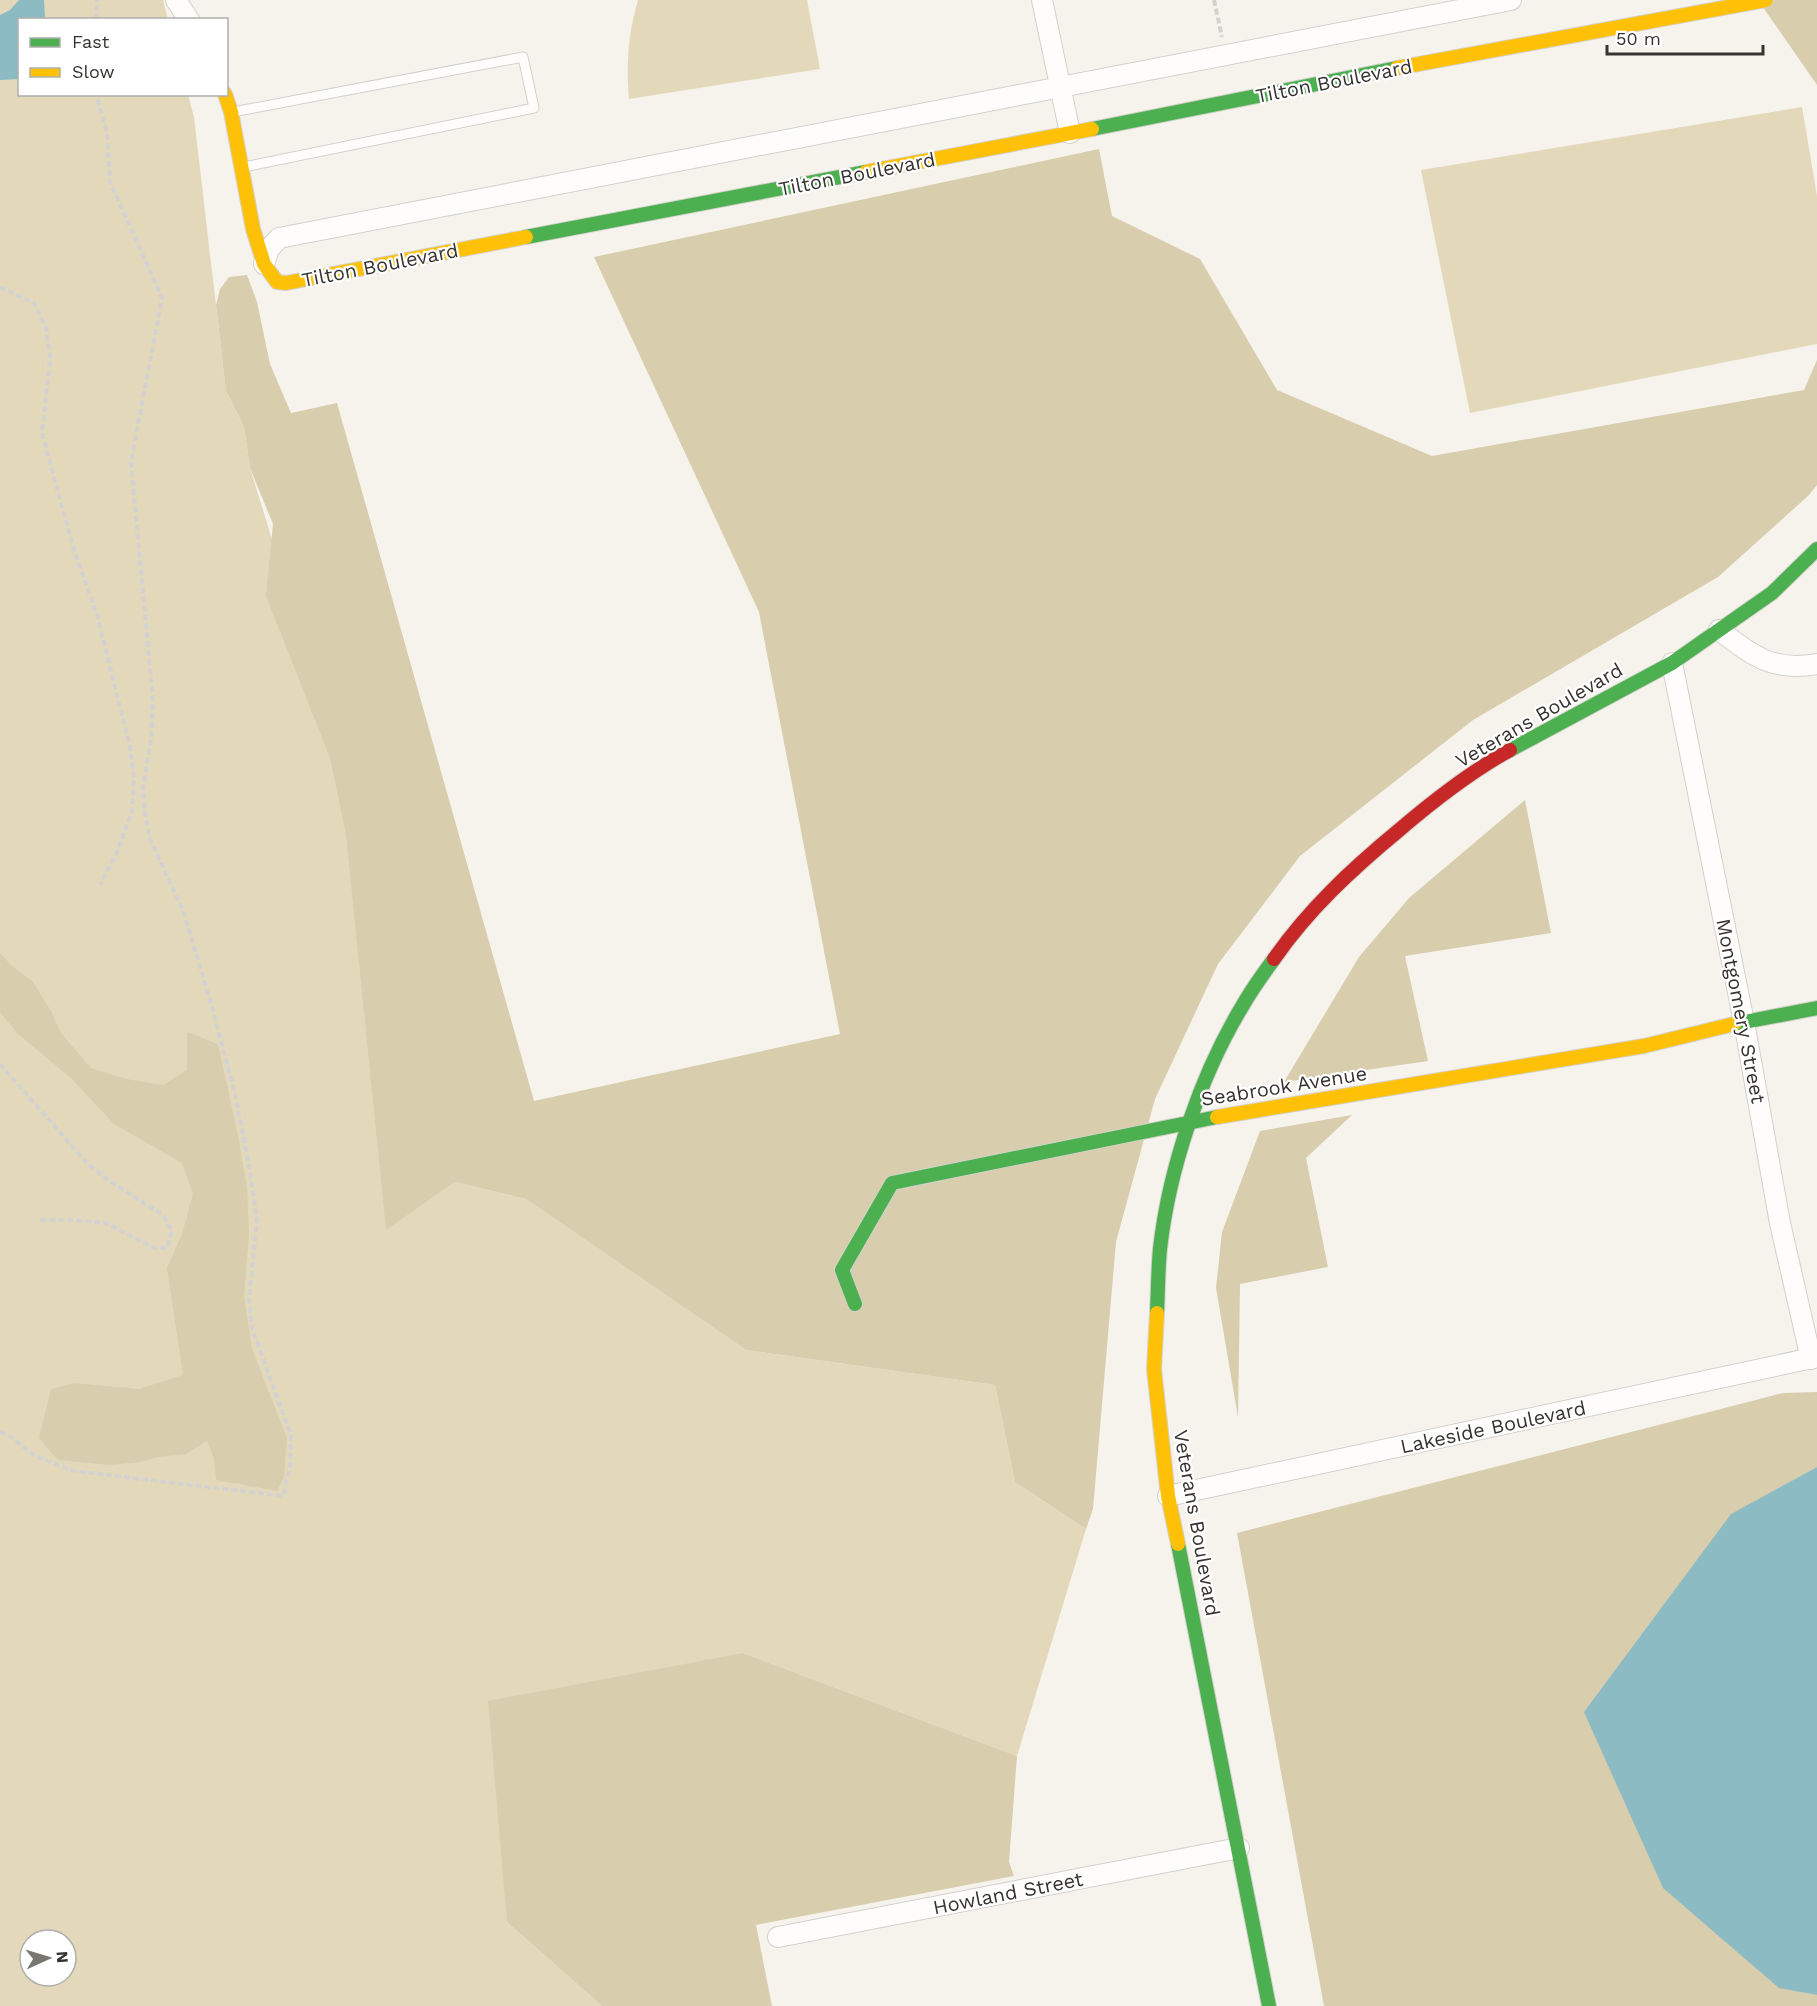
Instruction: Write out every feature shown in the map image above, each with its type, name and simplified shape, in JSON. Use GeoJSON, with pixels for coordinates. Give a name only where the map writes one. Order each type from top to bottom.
{"type":"FeatureCollection","features":[{"type":"Feature","properties":{"kind":"street"},"geometry":{"type":"LineString","coordinates":[[176,0],[188,18]]}},
{"type":"Feature","properties":{"kind":"street"},"geometry":{"type":"LineString","coordinates":[[1042,0],[1070,133]]}},
{"type":"Feature","properties":{"kind":"street"},"geometry":{"type":"LineString","coordinates":[[264,264],[269,249],[279,238],[1511,0]]}},
{"type":"Feature","properties":{"kind":"street","name":"Tilton Boulevard"},"geometry":{"type":"LineString","coordinates":[[264,264],[277,282],[286,283],[1485,51],[1766,0]]}},
{"type":"Feature","properties":{"kind":"street"},"geometry":{"type":"LineString","coordinates":[[226,96],[231,112],[253,229],[264,264]]}},
{"type":"Feature","properties":{"kind":"street","name":"Veterans Boulevard"},"geometry":{"type":"LineString","coordinates":[[1269,2006],[1168,1496],[1154,1369],[1160,1249],[1171,1182],[1190,1122],[1217,1053],[1243,1004],[1294,930],[1362,861],[1425,808],[1484,765],[1672,663],[1772,593],[1817,549]]}},
{"type":"Feature","properties":{"kind":"street"},"geometry":{"type":"LineString","coordinates":[[1719,630],[1748,652],[1783,667],[1799,668],[1817,664]]}},
{"type":"Feature","properties":{"kind":"street","name":"Montgomery Street"},"geometry":{"type":"LineString","coordinates":[[1672,663],[1744,1022],[1780,1223],[1814,1358]]}},
{"type":"Feature","properties":{"kind":"street","name":"Seabrook Avenue"},"geometry":{"type":"LineString","coordinates":[[855,1304],[842,1270],[892,1183],[1190,1122],[1644,1046],[1744,1022],[1817,1008]]}},
{"type":"Feature","properties":{"kind":"street","name":"Lakeside Boulevard"},"geometry":{"type":"LineString","coordinates":[[1168,1496],[1814,1358]]}},
{"type":"Feature","properties":{"kind":"street","name":"Howland Street"},"geometry":{"type":"LineString","coordinates":[[778,1937],[1239,1848]]}},
{"type":"Feature","properties":{"kind":"lane"},"geometry":{"type":"LineString","coordinates":[[231,112],[523,57],[534,108],[242,167]]}},
{"type":"Feature","properties":{"kind":"path"},"geometry":{"type":"LineString","coordinates":[[96,18],[97,0]]}},
{"type":"Feature","properties":{"kind":"path"},"geometry":{"type":"LineString","coordinates":[[1214,0],[1226,56]]}},
{"type":"Feature","properties":{"kind":"path"},"geometry":{"type":"LineString","coordinates":[[0,1432],[8,1435],[35,1456],[74,1472],[283,1496],[291,1466],[291,1436],[252,1328],[249,1300],[257,1219],[234,1095],[212,1004],[184,913],[150,839],[145,815],[143,789],[151,739],[153,701],[131,462],[162,298],[110,182],[107,133],[97,96]]}},
{"type":"Feature","properties":{"kind":"path"},"geometry":{"type":"LineString","coordinates":[[0,287],[34,303],[46,328],[50,358],[42,433],[73,547],[97,615],[130,747],[134,779],[132,810],[119,848],[100,885]]}},
{"type":"Feature","properties":{"kind":"path"},"geometry":{"type":"LineString","coordinates":[[0,1064],[87,1163],[108,1180],[163,1215],[172,1232],[167,1248],[154,1248],[106,1223],[39,1220]]}},
{"type":"Feature","properties":{"kind":"shaded area"},"geometry":{"type":"Polygon","coordinates":[[[0,0],[163,0],[168,18],[18,18],[18,96],[188,96],[194,117],[226,391],[244,427],[250,468],[345,776],[398,1221],[455,1182],[526,1199],[746,1350],[995,1385],[1015,1482],[1086,1529],[1017,1756],[743,1653],[507,1922],[602,2006],[0,2006],[0,0]]]}},
{"type":"Feature","properties":{"kind":"shaded area"},"geometry":{"type":"Polygon","coordinates":[[[638,0],[807,0],[820,69],[629,99],[629,49],[638,0]]]}},
{"type":"Feature","properties":{"kind":"shaded area"},"geometry":{"type":"Polygon","coordinates":[[[1758,0],[1817,0],[1817,85],[1758,0]]]}},
{"type":"Feature","properties":{"kind":"shaded area"},"geometry":{"type":"Polygon","coordinates":[[[1802,107],[1817,196],[1817,344],[1470,413],[1421,170],[1802,107]]]}},
{"type":"Feature","properties":{"kind":"shaded area"},"geometry":{"type":"Polygon","coordinates":[[[1099,149],[1112,216],[1200,259],[1277,390],[1432,456],[1804,390],[1817,360],[1817,485],[1809,495],[1718,577],[1473,720],[1300,856],[1218,964],[1155,1099],[1116,1242],[1093,1509],[1086,1529],[1015,1482],[995,1385],[746,1350],[526,1199],[455,1182],[386,1230],[346,834],[330,758],[266,596],[273,524],[250,468],[244,427],[226,391],[216,305],[220,289],[229,277],[247,275],[257,302],[270,364],[291,413],[337,403],[534,1101],[840,1034],[759,612],[594,257],[1099,149]]]}},
{"type":"Feature","properties":{"kind":"shaded area"},"geometry":{"type":"Polygon","coordinates":[[[1525,800],[1551,933],[1405,956],[1428,1061],[1284,1082],[1359,957],[1409,898],[1525,800]]]}},
{"type":"Feature","properties":{"kind":"shaded area"},"geometry":{"type":"Polygon","coordinates":[[[0,953],[12,966],[32,981],[51,1011],[61,1033],[91,1068],[126,1079],[163,1085],[187,1070],[187,1032],[218,1044],[247,1188],[249,1235],[244,1296],[252,1349],[287,1438],[284,1477],[277,1491],[216,1480],[214,1458],[207,1441],[186,1454],[109,1465],[58,1460],[39,1438],[51,1389],[74,1383],[139,1389],[183,1375],[167,1268],[182,1234],[193,1194],[182,1163],[114,1124],[72,1079],[17,1033],[0,1012],[0,953]]]}},
{"type":"Feature","properties":{"kind":"shaded area"},"geometry":{"type":"Polygon","coordinates":[[[1352,1115],[1306,1158],[1328,1267],[1240,1284],[1238,1417],[1216,1288],[1222,1232],[1260,1131],[1352,1115]]]}},
{"type":"Feature","properties":{"kind":"shaded area"},"geometry":{"type":"Polygon","coordinates":[[[1817,1392],[1817,1467],[1731,1515],[1779,1987],[1817,1995],[1817,2006],[1324,2006],[1237,1533],[1783,1393],[1817,1392]]]}},
{"type":"Feature","properties":{"kind":"shaded area"},"geometry":{"type":"Polygon","coordinates":[[[743,1653],[1017,1756],[1009,1862],[1014,1876],[756,1925],[772,2006],[602,2006],[507,1922],[488,1701],[743,1653]]]}},
{"type":"Feature","properties":{"kind":"water"},"geometry":{"type":"Polygon","coordinates":[[[19,0],[44,0],[45,18],[18,18],[18,79],[0,80],[0,15],[10,10],[19,0]]]}},
{"type":"Feature","properties":{"kind":"water"},"geometry":{"type":"Polygon","coordinates":[[[1817,1467],[1817,1995],[1779,1988],[1663,1888],[1584,1712],[1731,1514],[1817,1467]]]}},
{"type":"Feature","properties":{"kind":"traffic: fast"},"geometry":{"type":"LineString","coordinates":[[1092,129],[1397,68]]}},
{"type":"Feature","properties":{"kind":"traffic: fast"},"geometry":{"type":"LineString","coordinates":[[526,237],[866,172]]}},
{"type":"Feature","properties":{"kind":"traffic: fast"},"geometry":{"type":"LineString","coordinates":[[1510,750],[1672,663],[1772,593],[1817,549]]}},
{"type":"Feature","properties":{"kind":"traffic: fast"},"geometry":{"type":"LineString","coordinates":[[1157,1313],[1159,1257],[1164,1218],[1189,1122],[1228,1032],[1250,993],[1274,959]]}},
{"type":"Feature","properties":{"kind":"traffic: fast"},"geometry":{"type":"LineString","coordinates":[[1734,1024],[1817,1008]]}},
{"type":"Feature","properties":{"kind":"traffic: fast"},"geometry":{"type":"LineString","coordinates":[[855,1304],[842,1270],[892,1183],[1217,1117]]}},
{"type":"Feature","properties":{"kind":"traffic: fast"},"geometry":{"type":"LineString","coordinates":[[1178,1544],[1269,2006]]}},
{"type":"Feature","properties":{"kind":"traffic: slow"},"geometry":{"type":"LineString","coordinates":[[1397,68],[1766,0]]}},
{"type":"Feature","properties":{"kind":"traffic: slow"},"geometry":{"type":"LineString","coordinates":[[226,96],[231,112],[253,229],[264,264],[277,282],[286,283],[526,237]]}},
{"type":"Feature","properties":{"kind":"traffic: slow"},"geometry":{"type":"LineString","coordinates":[[866,172],[1092,129]]}},
{"type":"Feature","properties":{"kind":"traffic: slow"},"geometry":{"type":"LineString","coordinates":[[1217,1117],[1644,1046],[1734,1024]]}},
{"type":"Feature","properties":{"kind":"traffic: slow"},"geometry":{"type":"LineString","coordinates":[[1157,1313],[1154,1369],[1168,1496],[1178,1544]]}},
{"type":"Feature","properties":{"kind":"traffic: jam"},"geometry":{"type":"LineString","coordinates":[[1274,959],[1316,907],[1364,860],[1452,788],[1510,750]]}}]}
